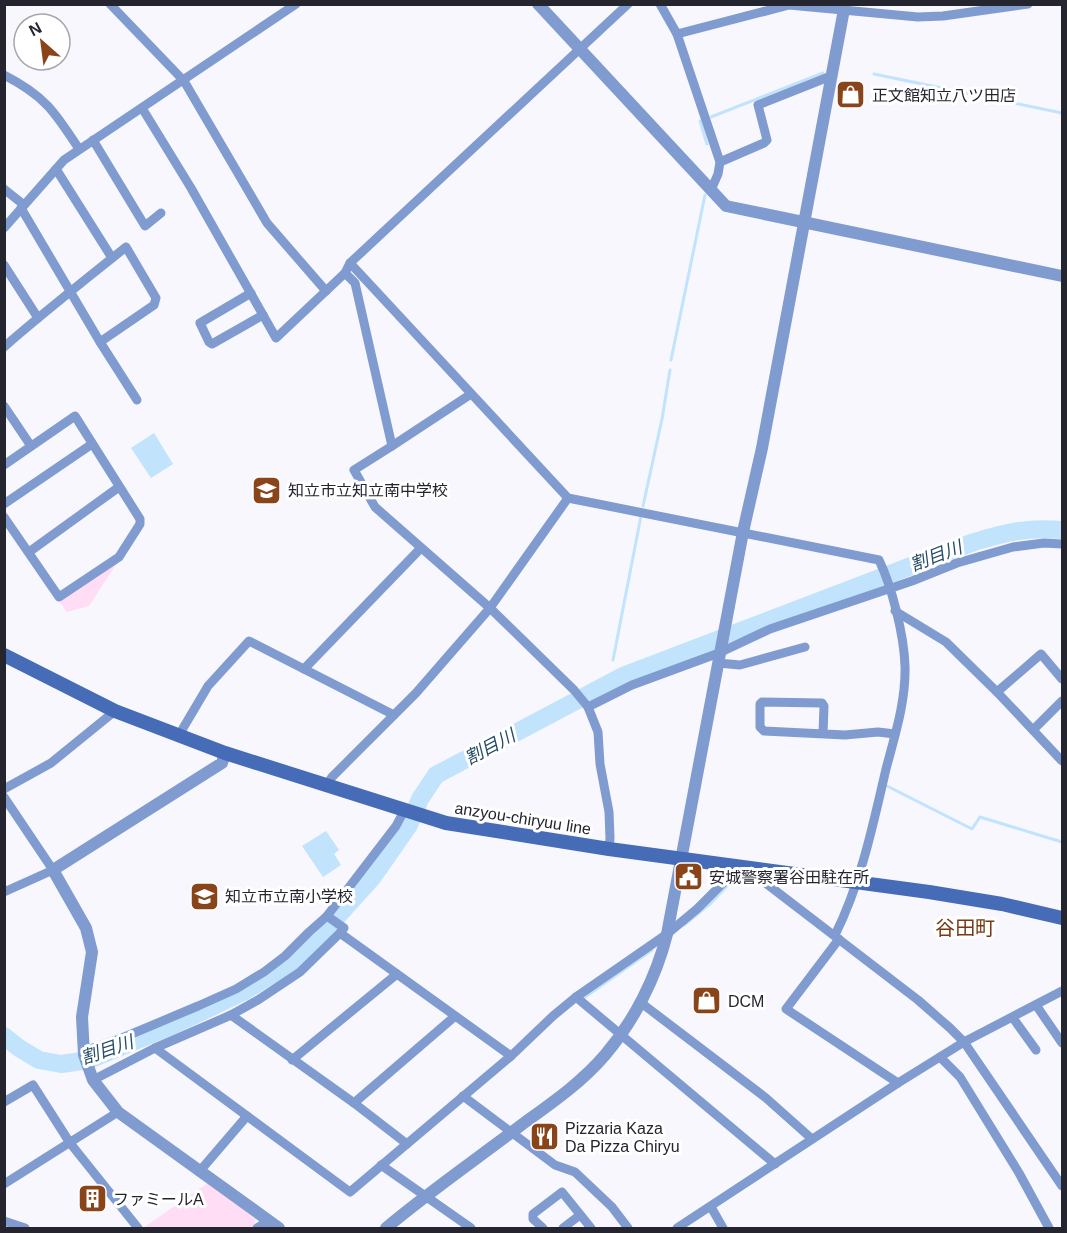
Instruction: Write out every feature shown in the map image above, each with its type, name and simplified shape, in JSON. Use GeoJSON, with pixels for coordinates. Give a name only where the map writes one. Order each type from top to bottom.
{"type":"FeatureCollection","features":[{"type":"Feature","properties":{"kind":"main road","name":"anzyou-chiryuu line"},"geometry":{"type":"LineString","coordinates":[[4,656],[115,711],[225,753],[446,823],[609,849],[1002,904],[1062,918]]}},
{"type":"Feature","properties":{"kind":"street"},"geometry":{"type":"LineString","coordinates":[[110,4],[184,81],[267,224],[326,291]]}},
{"type":"Feature","properties":{"kind":"street"},"geometry":{"type":"LineString","coordinates":[[4,228],[56,169],[93,140],[296,4]]}},
{"type":"Feature","properties":{"kind":"street"},"geometry":{"type":"LineString","coordinates":[[538,4],[731,209],[1062,276]]}},
{"type":"Feature","properties":{"kind":"street"},"geometry":{"type":"LineString","coordinates":[[142,108],[191,188],[276,338],[345,273],[350,263],[628,4]]}},
{"type":"Feature","properties":{"kind":"street"},"geometry":{"type":"LineString","coordinates":[[660,4],[677,33],[720,162],[711,190]]}},
{"type":"Feature","properties":{"kind":"street"},"geometry":{"type":"LineString","coordinates":[[677,33],[762,8],[789,5],[845,8],[918,17],[943,16],[1028,4]]}},
{"type":"Feature","properties":{"kind":"street"},"geometry":{"type":"LineString","coordinates":[[386,1228],[425,1196],[571,1089],[604,1056],[620,1034],[656,969],[667,934],[718,658],[762,448],[845,8]]}},
{"type":"Feature","properties":{"kind":"street"},"geometry":{"type":"LineString","coordinates":[[4,75],[28,87],[55,111],[80,150]]}},
{"type":"Feature","properties":{"kind":"street"},"geometry":{"type":"LineString","coordinates":[[720,162],[767,140],[758,105],[831,76]]}},
{"type":"Feature","properties":{"kind":"street"},"geometry":{"type":"LineString","coordinates":[[93,140],[145,226],[161,213]]}},
{"type":"Feature","properties":{"kind":"street"},"geometry":{"type":"LineString","coordinates":[[56,169],[112,258]]}},
{"type":"Feature","properties":{"kind":"street"},"geometry":{"type":"LineString","coordinates":[[4,189],[23,207],[100,342],[138,400]]}},
{"type":"Feature","properties":{"kind":"street"},"geometry":{"type":"LineString","coordinates":[[5,345],[126,247],[156,298],[154,304],[100,342]]}},
{"type":"Feature","properties":{"kind":"street"},"geometry":{"type":"LineString","coordinates":[[350,263],[568,498],[879,560],[900,629],[905,667],[903,700],[856,882],[837,937],[786,1008],[898,1083]]}},
{"type":"Feature","properties":{"kind":"street"},"geometry":{"type":"LineString","coordinates":[[4,265],[38,318]]}},
{"type":"Feature","properties":{"kind":"street"},"geometry":{"type":"LineString","coordinates":[[345,273],[355,283],[392,446]]}},
{"type":"Feature","properties":{"kind":"street"},"geometry":{"type":"LineString","coordinates":[[251,294],[200,323],[208,342],[212,344],[263,315]]}},
{"type":"Feature","properties":{"kind":"street"},"geometry":{"type":"LineString","coordinates":[[471,394],[354,470],[375,507],[490,608],[574,690],[588,707],[598,732],[600,764],[609,812],[609,849]]}},
{"type":"Feature","properties":{"kind":"street"},"geometry":{"type":"LineString","coordinates":[[4,406],[31,446]]}},
{"type":"Feature","properties":{"kind":"street"},"geometry":{"type":"LineString","coordinates":[[4,465],[75,416],[140,519],[140,524],[119,557],[59,597],[4,517]]}},
{"type":"Feature","properties":{"kind":"street"},"geometry":{"type":"LineString","coordinates":[[4,504],[92,444]]}},
{"type":"Feature","properties":{"kind":"street"},"geometry":{"type":"LineString","coordinates":[[28,552],[119,487]]}},
{"type":"Feature","properties":{"kind":"street"},"geometry":{"type":"LineString","coordinates":[[327,785],[332,777],[416,693],[490,608],[568,498]]}},
{"type":"Feature","properties":{"kind":"street"},"geometry":{"type":"LineString","coordinates":[[588,707],[632,685],[718,658],[770,629],[888,586],[995,551],[1028,544],[1062,544]]}},
{"type":"Feature","properties":{"kind":"street"},"geometry":{"type":"LineString","coordinates":[[304,669],[421,548]]}},
{"type":"Feature","properties":{"kind":"street"},"geometry":{"type":"LineString","coordinates":[[895,610],[946,642],[1062,761]]}},
{"type":"Feature","properties":{"kind":"street"},"geometry":{"type":"LineString","coordinates":[[178,735],[208,686],[249,641],[394,716]]}},
{"type":"Feature","properties":{"kind":"street"},"geometry":{"type":"LineString","coordinates":[[718,658],[740,665],[805,647]]}},
{"type":"Feature","properties":{"kind":"street"},"geometry":{"type":"LineString","coordinates":[[997,692],[1041,654],[1062,679]]}},
{"type":"Feature","properties":{"kind":"street"},"geometry":{"type":"LineString","coordinates":[[1053,668],[1062,661]]}},
{"type":"Feature","properties":{"kind":"street"},"geometry":{"type":"LineString","coordinates":[[1033,730],[1062,701]]}},
{"type":"Feature","properties":{"kind":"street"},"geometry":{"type":"LineString","coordinates":[[823,734],[824,706],[822,703],[762,702],[760,704],[760,728],[764,731],[823,734],[895,734]]}},
{"type":"Feature","properties":{"kind":"street"},"geometry":{"type":"LineString","coordinates":[[4,789],[51,763],[115,711]]}},
{"type":"Feature","properties":{"kind":"street"},"geometry":{"type":"LineString","coordinates":[[4,892],[53,870],[222,763],[225,753]]}},
{"type":"Feature","properties":{"kind":"street"},"geometry":{"type":"LineString","coordinates":[[4,797],[53,870],[86,928],[92,952],[82,1017],[84,1053],[91,1075],[118,1112],[199,1172],[262,1225],[279,1228]]}},
{"type":"Feature","properties":{"kind":"street"},"geometry":{"type":"LineString","coordinates":[[84,1053],[236,989],[285,956],[327,916],[396,826],[405,809]]}},
{"type":"Feature","properties":{"kind":"street"},"geometry":{"type":"LineString","coordinates":[[154,1048],[350,1192],[511,1056],[576,997],[667,934],[708,899],[732,874],[735,867]]}},
{"type":"Feature","properties":{"kind":"street"},"geometry":{"type":"LineString","coordinates":[[756,870],[763,881],[918,1000],[964,1042],[1062,1186]]}},
{"type":"Feature","properties":{"kind":"street"},"geometry":{"type":"LineString","coordinates":[[327,916],[342,931],[397,974],[511,1056]]}},
{"type":"Feature","properties":{"kind":"street"},"geometry":{"type":"LineString","coordinates":[[91,1075],[231,1015],[258,1000],[300,972],[342,931]]}},
{"type":"Feature","properties":{"kind":"street"},"geometry":{"type":"LineString","coordinates":[[292,1060],[397,974]]}},
{"type":"Feature","properties":{"kind":"street"},"geometry":{"type":"LineString","coordinates":[[677,1228],[964,1042],[1062,992]]}},
{"type":"Feature","properties":{"kind":"street"},"geometry":{"type":"LineString","coordinates":[[576,997],[775,1164]]}},
{"type":"Feature","properties":{"kind":"street"},"geometry":{"type":"LineString","coordinates":[[639,1002],[766,1098],[812,1139]]}},
{"type":"Feature","properties":{"kind":"street"},"geometry":{"type":"LineString","coordinates":[[1036,1005],[1062,1043]]}},
{"type":"Feature","properties":{"kind":"street"},"geometry":{"type":"LineString","coordinates":[[231,1015],[407,1144]]}},
{"type":"Feature","properties":{"kind":"street"},"geometry":{"type":"LineString","coordinates":[[354,1103],[454,1017]]}},
{"type":"Feature","properties":{"kind":"street"},"geometry":{"type":"LineString","coordinates":[[1013,1018],[1036,1050]]}},
{"type":"Feature","properties":{"kind":"street"},"geometry":{"type":"LineString","coordinates":[[940,1057],[960,1077],[1019,1173],[1049,1228]]}},
{"type":"Feature","properties":{"kind":"street"},"geometry":{"type":"LineString","coordinates":[[4,1102],[33,1085],[70,1143],[138,1228]]}},
{"type":"Feature","properties":{"kind":"street"},"geometry":{"type":"LineString","coordinates":[[463,1096],[555,1165],[575,1172],[612,1207],[628,1228]]}},
{"type":"Feature","properties":{"kind":"street"},"geometry":{"type":"LineString","coordinates":[[4,1184],[118,1112]]}},
{"type":"Feature","properties":{"kind":"street"},"geometry":{"type":"LineString","coordinates":[[199,1172],[247,1116]]}},
{"type":"Feature","properties":{"kind":"street"},"geometry":{"type":"LineString","coordinates":[[381,1165],[471,1228]]}},
{"type":"Feature","properties":{"kind":"street"},"geometry":{"type":"LineString","coordinates":[[543,1228],[533,1219],[533,1214],[562,1192],[591,1228]]}},
{"type":"Feature","properties":{"kind":"street"},"geometry":{"type":"LineString","coordinates":[[711,1207],[723,1228]]}},
{"type":"Feature","properties":{"kind":"street"},"geometry":{"type":"LineString","coordinates":[[563,1228],[580,1215]]}},
{"type":"Feature","properties":{"kind":"street"},"geometry":{"type":"LineString","coordinates":[[4,1221],[25,1228]]}},
{"type":"Feature","properties":{"kind":"shaded area"},"geometry":{"type":"Polygon","coordinates":[[[119,560],[89,606],[67,612],[59,601],[119,560]]]}},
{"type":"Feature","properties":{"kind":"shaded area"},"geometry":{"type":"Polygon","coordinates":[[[208,1183],[255,1218],[255,1225],[251,1228],[143,1228],[208,1183]]]}},
{"type":"Feature","properties":{"kind":"water"},"geometry":{"type":"Polygon","coordinates":[[[154,433],[173,464],[151,478],[131,448],[154,433]]]}},
{"type":"Feature","properties":{"kind":"water"},"geometry":{"type":"Polygon","coordinates":[[[326,831],[339,850],[334,854],[341,865],[323,877],[302,846],[326,831]]]}},
{"type":"Feature","properties":{"kind":"waterway"},"geometry":{"type":"LineString","coordinates":[[711,117],[823,73]]}},
{"type":"Feature","properties":{"kind":"waterway"},"geometry":{"type":"LineString","coordinates":[[874,74],[1062,113]]}},
{"type":"Feature","properties":{"kind":"waterway"},"geometry":{"type":"LineString","coordinates":[[700,121],[707,144]]}},
{"type":"Feature","properties":{"kind":"waterway"},"geometry":{"type":"LineString","coordinates":[[671,360],[705,195]]}},
{"type":"Feature","properties":{"kind":"waterway"},"geometry":{"type":"LineString","coordinates":[[643,506],[670,370]]}},
{"type":"Feature","properties":{"kind":"waterway"},"geometry":{"type":"LineString","coordinates":[[613,660],[641,516]]}},
{"type":"Feature","properties":{"kind":"waterway","name":"割目川"},"geometry":{"type":"LineString","coordinates":[[4,1036],[39,1060],[61,1064],[89,1060],[174,1025],[243,992],[283,968],[308,949],[372,878],[409,825],[420,799],[436,775],[623,676],[974,542],[1018,531],[1062,530]]}},
{"type":"Feature","properties":{"kind":"waterway","name":"割目川"},"geometry":{"type":"LineString","coordinates":[[619,671],[623,676]]}},
{"type":"Feature","properties":{"kind":"waterway"},"geometry":{"type":"LineString","coordinates":[[887,786],[972,829],[980,817],[1062,842]]}},
{"type":"Feature","properties":{"kind":"waterway"},"geometry":{"type":"LineString","coordinates":[[684,925],[711,903],[737,875]]}},
{"type":"Feature","properties":{"kind":"waterway"},"geometry":{"type":"LineString","coordinates":[[585,997],[652,950]]}},
{"type":"Feature","properties":{"kind":"place","name":"正文館知立八ツ田店"},"geometry":{"type":"Point","coordinates":[851,95]}},
{"type":"Feature","properties":{"kind":"place","name":"知立市立知立南中学校"},"geometry":{"type":"Point","coordinates":[267,490]}},
{"type":"Feature","properties":{"kind":"place","name":"安城警察署谷田駐在所"},"geometry":{"type":"Point","coordinates":[688,877]}},
{"type":"Feature","properties":{"kind":"place","name":"知立市立南小学校"},"geometry":{"type":"Point","coordinates":[204,896]}},
{"type":"Feature","properties":{"kind":"place","name":"DCM"},"geometry":{"type":"Point","coordinates":[707,1001]}},
{"type":"Feature","properties":{"kind":"place","name":"Pizzaria Kaza Da Pizza Chiryu"},"geometry":{"type":"Point","coordinates":[544,1137]}},
{"type":"Feature","properties":{"kind":"place","name":"ファミールA"},"geometry":{"type":"Point","coordinates":[92,1199]}},
{"type":"Feature","properties":{"kind":"district","name":"谷田町"},"geometry":{"type":"Point","coordinates":[965,928]}}]}
